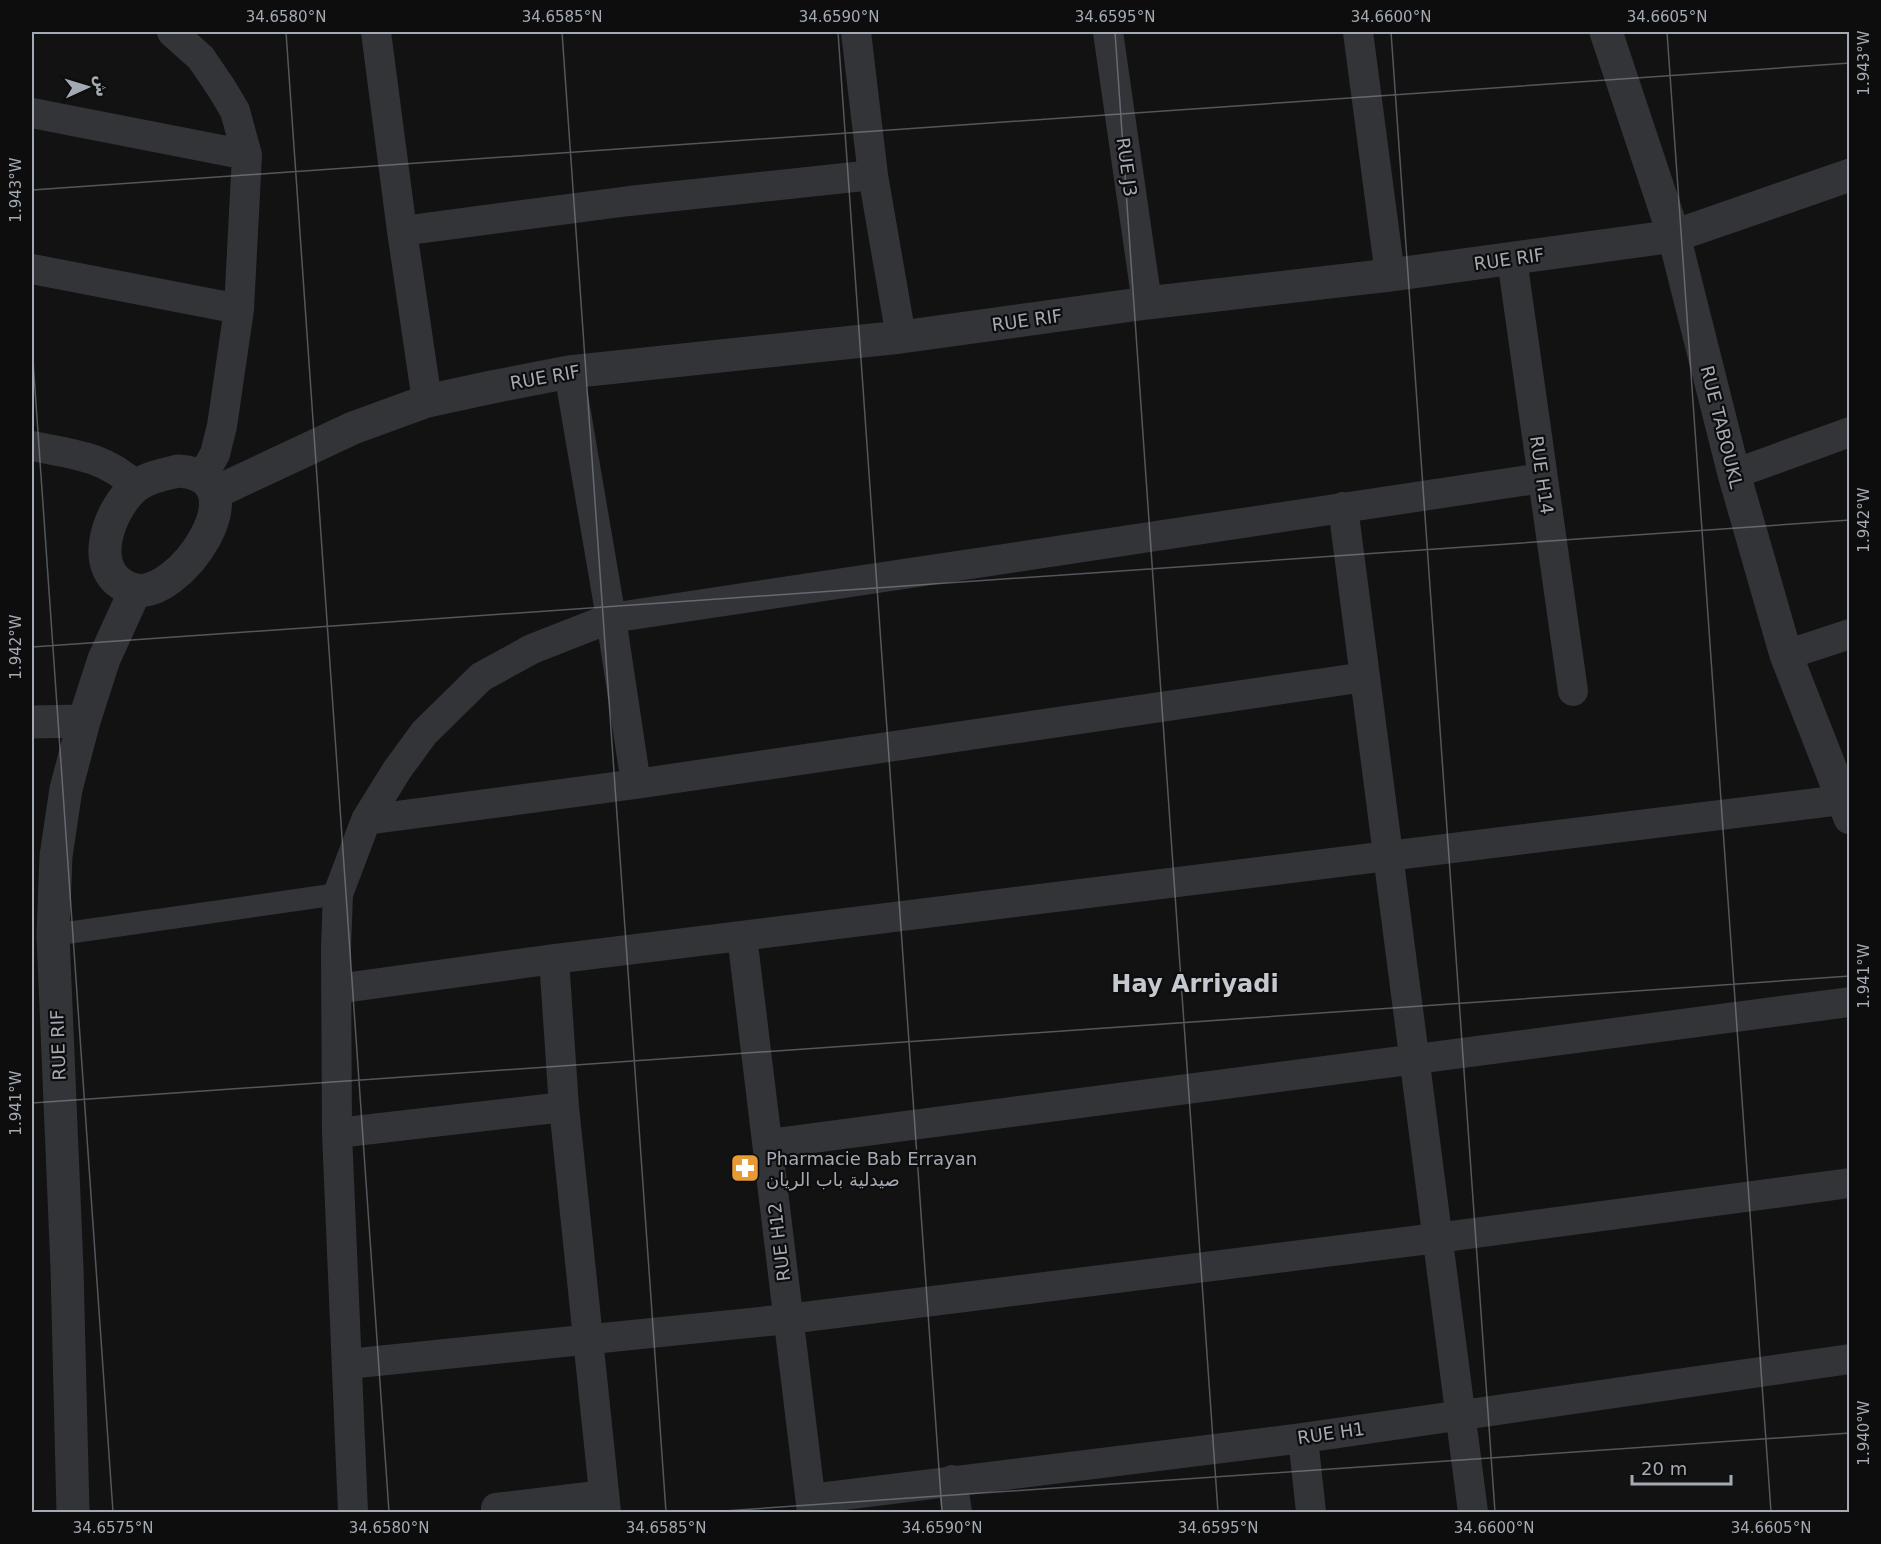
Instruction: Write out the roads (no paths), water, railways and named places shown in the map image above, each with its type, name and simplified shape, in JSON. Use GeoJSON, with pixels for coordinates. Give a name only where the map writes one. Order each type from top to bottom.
{"type":"FeatureCollection","features":[{"type":"Feature","properties":{"kind":"street"},"geometry":{"type":"LineString","coordinates":[[172,32],[201,58],[222,89],[235,111],[247,155],[239,309],[222,426],[208,485]]}},
{"type":"Feature","properties":{"kind":"street"},"geometry":{"type":"LineString","coordinates":[[376,32],[427,401]]}},
{"type":"Feature","properties":{"kind":"street"},"geometry":{"type":"LineString","coordinates":[[856,32],[873,175],[901,338]]}},
{"type":"Feature","properties":{"kind":"street","name":"RUE J3"},"geometry":{"type":"LineString","coordinates":[[1108,32],[1147,303]]}},
{"type":"Feature","properties":{"kind":"street"},"geometry":{"type":"LineString","coordinates":[[1358,32],[1390,275]]}},
{"type":"Feature","properties":{"kind":"street","name":"RUE TABOUKL"},"geometry":{"type":"LineString","coordinates":[[1606,32],[1674,236],[1734,474],[1786,656],[1845,809]]}},
{"type":"Feature","properties":{"kind":"street"},"geometry":{"type":"LineString","coordinates":[[32,113],[247,155]]}},
{"type":"Feature","properties":{"kind":"street"},"geometry":{"type":"LineString","coordinates":[[402,231],[629,201],[873,175]]}},
{"type":"Feature","properties":{"kind":"street","name":"RUE RIF"},"geometry":{"type":"LineString","coordinates":[[208,485],[427,401],[569,372],[901,338],[1147,303],[1390,275],[1674,236],[1850,175]]}},
{"type":"Feature","properties":{"kind":"street","name":"RUE H14"},"geometry":{"type":"LineString","coordinates":[[1512,259],[1573,691]]}},
{"type":"Feature","properties":{"kind":"street"},"geometry":{"type":"LineString","coordinates":[[32,269],[239,309]]}},
{"type":"Feature","properties":{"kind":"street"},"geometry":{"type":"LineString","coordinates":[[569,372],[611,618],[636,784]]}},
{"type":"Feature","properties":{"kind":"street"},"geometry":{"type":"LineString","coordinates":[[1734,474],[1850,432]]}},
{"type":"Feature","properties":{"kind":"street"},"geometry":{"type":"LineString","coordinates":[[32,446],[83,455],[120,471],[136,486]]}},
{"type":"Feature","properties":{"kind":"street"},"geometry":{"type":"LineString","coordinates":[[178,471],[188,472],[208,485],[216,504],[214,519],[195,552],[176,574],[162,584],[146,590],[135,591],[116,581],[110,574],[105,558],[106,539],[112,520],[122,501],[136,486],[150,478],[178,471]]}},
{"type":"Feature","properties":{"kind":"street"},"geometry":{"type":"LineString","coordinates":[[353,1512],[337,1133],[338,894],[366,820],[397,770],[424,733],[481,677],[532,649],[611,618],[1542,478]]}},
{"type":"Feature","properties":{"kind":"street"},"geometry":{"type":"LineString","coordinates":[[1343,507],[1473,1512]]}},
{"type":"Feature","properties":{"kind":"street","name":"RUE RIF"},"geometry":{"type":"LineString","coordinates":[[74,1512],[67,1268],[53,935],[56,856],[66,789],[84,721],[104,658],[135,591]]}},
{"type":"Feature","properties":{"kind":"street"},"geometry":{"type":"LineString","coordinates":[[1786,656],[1850,634]]}},
{"type":"Feature","properties":{"kind":"street"},"geometry":{"type":"LineString","coordinates":[[366,820],[636,784],[1365,677]]}},
{"type":"Feature","properties":{"kind":"street"},"geometry":{"type":"LineString","coordinates":[[32,722],[84,721]]}},
{"type":"Feature","properties":{"kind":"street"},"geometry":{"type":"LineString","coordinates":[[336,989],[554,959],[1388,856],[1845,809]]}},
{"type":"Feature","properties":{"kind":"street"},"geometry":{"type":"LineString","coordinates":[[53,935],[338,894]]}},
{"type":"Feature","properties":{"kind":"street","name":"RUE H12"},"geometry":{"type":"LineString","coordinates":[[742,936],[811,1505]]}},
{"type":"Feature","properties":{"kind":"street"},"geometry":{"type":"LineString","coordinates":[[496,1508],[605,1504],[590,1341],[564,1107],[554,959]]}},
{"type":"Feature","properties":{"kind":"street"},"geometry":{"type":"LineString","coordinates":[[768,1144],[1850,1002]]}},
{"type":"Feature","properties":{"kind":"street"},"geometry":{"type":"LineString","coordinates":[[337,1133],[564,1107]]}},
{"type":"Feature","properties":{"kind":"street"},"geometry":{"type":"LineString","coordinates":[[348,1364],[788,1319],[1437,1238],[1850,1183]]}},
{"type":"Feature","properties":{"kind":"street","name":"RUE H1"},"geometry":{"type":"LineString","coordinates":[[811,1505],[952,1480],[1303,1438],[1850,1359]]}},
{"type":"Feature","properties":{"kind":"street"},"geometry":{"type":"LineString","coordinates":[[1303,1438],[1311,1512]]}},
{"type":"Feature","properties":{"kind":"street"},"geometry":{"type":"LineString","coordinates":[[952,1480],[957,1512]]}},
{"type":"Feature","properties":{"kind":"place","name":"Pharmacie Bab Errayan صيدلية باب الريان"},"geometry":{"type":"Point","coordinates":[745,1168]}},
{"type":"Feature","properties":{"kind":"district","name":"Hay Arriyadi"},"geometry":{"type":"Point","coordinates":[1195,984]}}]}
